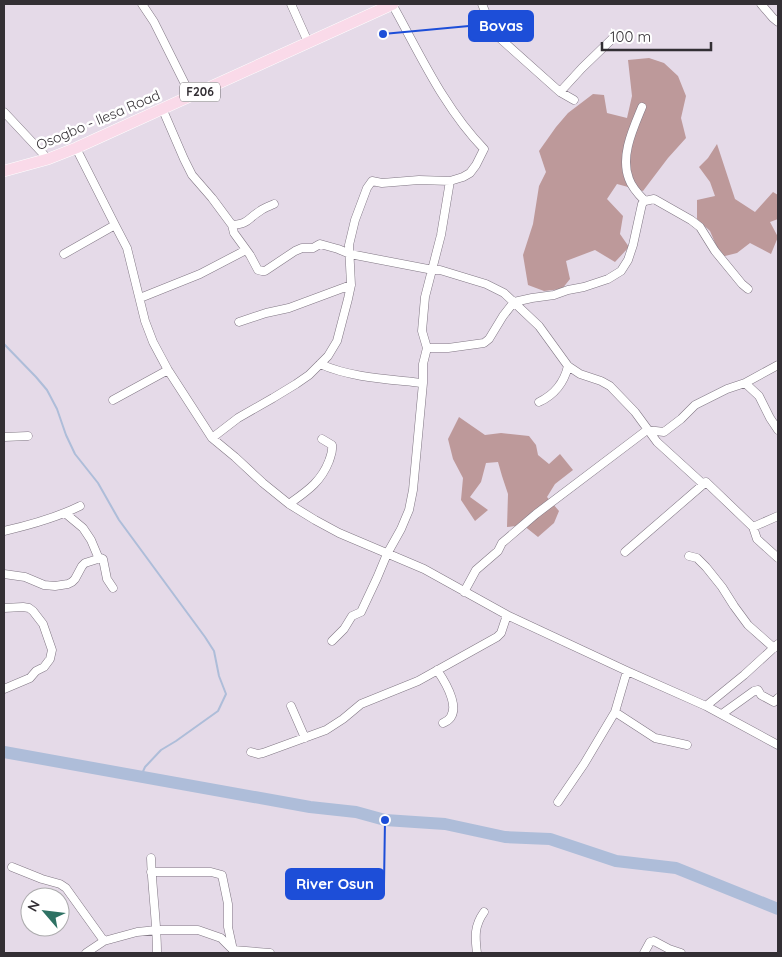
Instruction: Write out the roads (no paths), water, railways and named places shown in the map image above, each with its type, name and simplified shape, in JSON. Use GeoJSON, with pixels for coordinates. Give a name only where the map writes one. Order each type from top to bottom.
{"type":"FeatureCollection","features":[{"type":"Feature","properties":{"kind":"main road","name":"Osogbo - Ilesa Road"},"geometry":{"type":"LineString","coordinates":[[4,171],[48,159],[76,148],[393,4]]}},
{"type":"Feature","properties":{"kind":"street"},"geometry":{"type":"LineString","coordinates":[[142,4],[154,22],[191,96]]}},
{"type":"Feature","properties":{"kind":"street"},"geometry":{"type":"LineString","coordinates":[[291,4],[308,42]]}},
{"type":"Feature","properties":{"kind":"street"},"geometry":{"type":"LineString","coordinates":[[212,438],[238,418],[296,384],[328,356],[337,341],[351,285],[349,245],[355,220],[367,188],[372,181],[382,183],[419,180],[450,181],[470,173],[484,149],[443,95],[393,4]]}},
{"type":"Feature","properties":{"kind":"street"},"geometry":{"type":"LineString","coordinates":[[482,4],[494,33],[560,92],[574,100]]}},
{"type":"Feature","properties":{"kind":"street"},"geometry":{"type":"LineString","coordinates":[[761,4],[778,22]]}},
{"type":"Feature","properties":{"kind":"street"},"geometry":{"type":"LineString","coordinates":[[560,92],[612,39]]}},
{"type":"Feature","properties":{"kind":"street"},"geometry":{"type":"LineString","coordinates":[[642,107],[626,155],[626,169],[629,181],[645,201]]}},
{"type":"Feature","properties":{"kind":"street"},"geometry":{"type":"LineString","coordinates":[[162,108],[192,175],[232,225],[234,233],[258,270],[265,271],[295,251],[302,248],[313,248],[320,244],[350,254],[440,270],[486,284],[504,293],[539,326],[568,366],[580,374],[601,380],[610,386],[636,412],[647,430],[662,447],[702,483],[706,482],[753,527],[757,539],[778,558]]}},
{"type":"Feature","properties":{"kind":"street"},"geometry":{"type":"LineString","coordinates":[[4,112],[48,159]]}},
{"type":"Feature","properties":{"kind":"street"},"geometry":{"type":"LineString","coordinates":[[76,148],[127,248],[145,321],[153,342],[168,370],[212,438],[263,484],[289,504],[339,533],[424,569],[506,615],[706,706],[778,745]]}},
{"type":"Feature","properties":{"kind":"street"},"geometry":{"type":"LineString","coordinates":[[332,641],[344,629],[352,616],[360,612],[409,510],[426,348],[422,331],[422,316],[428,280],[433,270],[441,235],[450,181]]}},
{"type":"Feature","properties":{"kind":"street"},"geometry":{"type":"LineString","coordinates":[[426,348],[484,343],[489,339],[514,302],[554,295],[608,280],[621,271],[628,260],[642,204],[645,201],[654,199],[675,210],[695,224],[703,232],[715,251],[748,289]]}},
{"type":"Feature","properties":{"kind":"street"},"geometry":{"type":"LineString","coordinates":[[232,225],[248,222],[260,211],[274,204]]}},
{"type":"Feature","properties":{"kind":"street"},"geometry":{"type":"LineString","coordinates":[[64,254],[115,226]]}},
{"type":"Feature","properties":{"kind":"street"},"geometry":{"type":"LineString","coordinates":[[338,249],[349,245]]}},
{"type":"Feature","properties":{"kind":"street"},"geometry":{"type":"LineString","coordinates":[[140,298],[200,274],[246,250]]}},
{"type":"Feature","properties":{"kind":"street"},"geometry":{"type":"LineString","coordinates":[[239,322],[289,308],[351,285]]}},
{"type":"Feature","properties":{"kind":"street"},"geometry":{"type":"LineString","coordinates":[[320,364],[351,375],[423,383]]}},
{"type":"Feature","properties":{"kind":"street"},"geometry":{"type":"LineString","coordinates":[[464,592],[476,570],[498,551],[502,543],[536,514],[647,430],[664,432],[695,405],[727,389],[745,383],[778,365]]}},
{"type":"Feature","properties":{"kind":"street"},"geometry":{"type":"LineString","coordinates":[[539,402],[553,394],[566,375],[568,366]]}},
{"type":"Feature","properties":{"kind":"street"},"geometry":{"type":"LineString","coordinates":[[113,400],[168,370]]}},
{"type":"Feature","properties":{"kind":"street"},"geometry":{"type":"LineString","coordinates":[[745,383],[759,396],[778,430]]}},
{"type":"Feature","properties":{"kind":"street"},"geometry":{"type":"LineString","coordinates":[[4,437],[28,436]]}},
{"type":"Feature","properties":{"kind":"street"},"geometry":{"type":"LineString","coordinates":[[289,504],[321,478],[328,464],[332,449],[332,446],[322,439]]}},
{"type":"Feature","properties":{"kind":"street"},"geometry":{"type":"LineString","coordinates":[[625,552],[706,482]]}},
{"type":"Feature","properties":{"kind":"street"},"geometry":{"type":"LineString","coordinates":[[4,531],[36,523],[80,506]]}},
{"type":"Feature","properties":{"kind":"street"},"geometry":{"type":"LineString","coordinates":[[66,513],[83,528],[91,540],[99,559]]}},
{"type":"Feature","properties":{"kind":"street"},"geometry":{"type":"LineString","coordinates":[[753,527],[778,516]]}},
{"type":"Feature","properties":{"kind":"street"},"geometry":{"type":"LineString","coordinates":[[689,556],[697,558],[706,567],[748,625],[776,646],[706,706]]}},
{"type":"Feature","properties":{"kind":"street"},"geometry":{"type":"LineString","coordinates":[[4,574],[25,577],[44,585],[68,584],[75,579],[85,563],[101,558],[113,588]]}},
{"type":"Feature","properties":{"kind":"street"},"geometry":{"type":"LineString","coordinates":[[4,608],[23,607],[33,611],[43,624],[52,650],[50,660],[44,667],[36,671],[30,678],[4,689]]}},
{"type":"Feature","properties":{"kind":"street"},"geometry":{"type":"LineString","coordinates":[[251,752],[263,753],[326,730],[361,704],[418,681],[497,637],[501,632],[506,615]]}},
{"type":"Feature","properties":{"kind":"street"},"geometry":{"type":"LineString","coordinates":[[438,670],[454,703],[448,722],[443,724]]}},
{"type":"Feature","properties":{"kind":"street"},"geometry":{"type":"LineString","coordinates":[[558,802],[584,764],[615,712],[627,671]]}},
{"type":"Feature","properties":{"kind":"street"},"geometry":{"type":"LineString","coordinates":[[722,714],[758,690],[760,695],[774,702],[778,698]]}},
{"type":"Feature","properties":{"kind":"street"},"geometry":{"type":"LineString","coordinates":[[291,706],[305,738]]}},
{"type":"Feature","properties":{"kind":"street"},"geometry":{"type":"LineString","coordinates":[[615,712],[655,738],[686,745]]}},
{"type":"Feature","properties":{"kind":"street"},"geometry":{"type":"LineString","coordinates":[[151,858],[158,953]]}},
{"type":"Feature","properties":{"kind":"street"},"geometry":{"type":"LineString","coordinates":[[12,867],[60,884],[66,888],[104,941]]}},
{"type":"Feature","properties":{"kind":"street"},"geometry":{"type":"LineString","coordinates":[[151,872],[211,872],[222,875],[228,904],[228,927],[233,952]]}},
{"type":"Feature","properties":{"kind":"street"},"geometry":{"type":"LineString","coordinates":[[477,953],[476,926],[484,912]]}},
{"type":"Feature","properties":{"kind":"street"},"geometry":{"type":"LineString","coordinates":[[86,953],[104,941],[137,932],[157,930],[198,930],[221,938],[233,952],[270,953]]}},
{"type":"Feature","properties":{"kind":"street"},"geometry":{"type":"LineString","coordinates":[[644,953],[650,942],[654,941],[669,950],[681,953]]}},
{"type":"Feature","properties":{"kind":"waterway"},"geometry":{"type":"LineString","coordinates":[[4,344],[47,390],[57,409],[75,454],[98,483],[119,520],[214,651],[219,676],[226,694],[218,711],[161,750],[145,767],[141,776]]}},
{"type":"Feature","properties":{"kind":"waterway"},"geometry":{"type":"LineString","coordinates":[[4,752],[310,807],[356,812],[385,820],[445,824],[505,837],[550,839],[616,861],[676,868],[778,909]]}},
{"type":"Feature","properties":{"kind":"place","name":"Bovas"},"geometry":{"type":"Point","coordinates":[383,34]}},
{"type":"Feature","properties":{"kind":"place","name":"River Osun"},"geometry":{"type":"Point","coordinates":[385,820]}}]}
